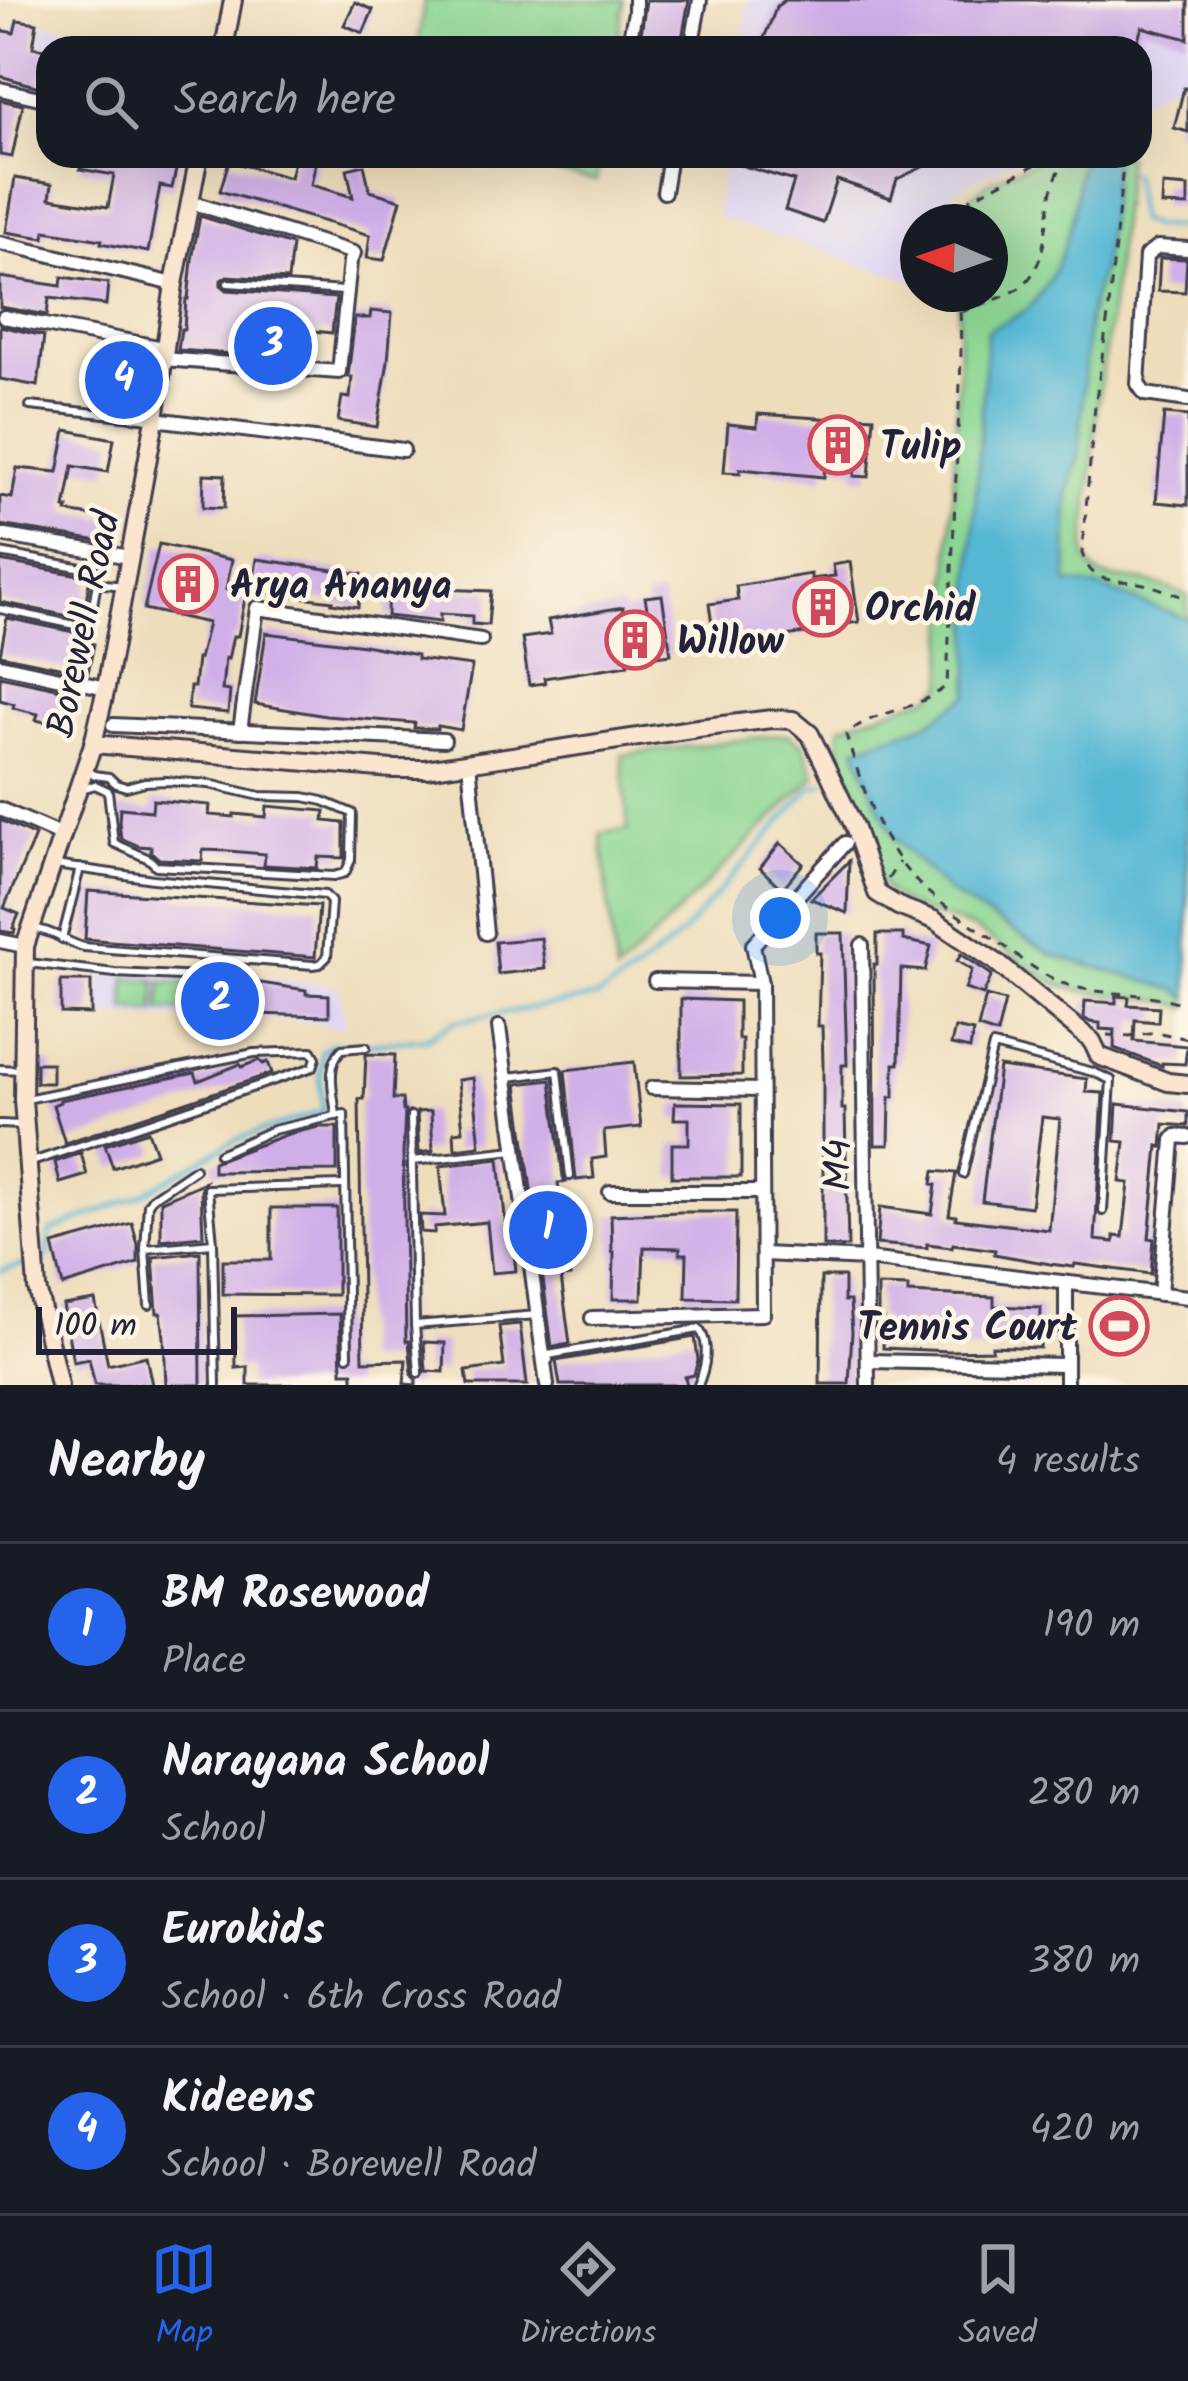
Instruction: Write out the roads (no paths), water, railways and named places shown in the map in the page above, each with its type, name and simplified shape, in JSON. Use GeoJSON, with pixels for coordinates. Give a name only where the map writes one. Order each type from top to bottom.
{"type":"FeatureCollection","features":[{"type":"Feature","properties":{"kind":"street"},"geometry":{"type":"LineString","coordinates":[[226,36],[233,0]]}},
{"type":"Feature","properties":{"kind":"street"},"geometry":{"type":"LineString","coordinates":[[630,36],[634,0]]}},
{"type":"Feature","properties":{"kind":"street"},"geometry":{"type":"LineString","coordinates":[[693,36],[700,0]]}},
{"type":"Feature","properties":{"kind":"street"},"geometry":{"type":"LineString","coordinates":[[0,89],[36,97]]}},
{"type":"Feature","properties":{"kind":"street","name":"Borewell Road"},"geometry":{"type":"LineString","coordinates":[[58,1385],[36,1275],[23,1100],[27,946],[61,835],[93,744],[105,724],[106,688],[197,168]]}},
{"type":"Feature","properties":{"kind":"street"},"geometry":{"type":"LineString","coordinates":[[664,192],[668,168]]}},
{"type":"Feature","properties":{"kind":"street"},"geometry":{"type":"LineString","coordinates":[[4,317],[162,353],[339,372],[354,253],[190,202]]}},
{"type":"Feature","properties":{"kind":"street"},"geometry":{"type":"LineString","coordinates":[[0,243],[174,284]]}},
{"type":"Feature","properties":{"kind":"street"},"geometry":{"type":"LineString","coordinates":[[1188,249],[1158,247],[1146,256],[1138,384],[1145,394],[1188,400]]}},
{"type":"Feature","properties":{"kind":"street"},"geometry":{"type":"LineString","coordinates":[[155,419],[403,450]]}},
{"type":"Feature","properties":{"kind":"street"},"geometry":{"type":"LineString","coordinates":[[0,535],[130,557]]}},
{"type":"Feature","properties":{"kind":"street"},"geometry":{"type":"LineString","coordinates":[[239,731],[257,608],[481,640]]}},
{"type":"Feature","properties":{"kind":"street"},"geometry":{"type":"LineString","coordinates":[[0,665],[106,688]]}},
{"type":"Feature","properties":{"kind":"street"},"geometry":{"type":"LineString","coordinates":[[93,744],[426,769],[698,728],[793,720],[810,734],[854,826],[878,893],[934,920],[996,962],[1094,1056],[1168,1082],[1188,1084]]}},
{"type":"Feature","properties":{"kind":"street"},"geometry":{"type":"LineString","coordinates":[[105,724],[444,740]]}},
{"type":"Feature","properties":{"kind":"street"},"geometry":{"type":"LineString","coordinates":[[469,763],[486,933]]}},
{"type":"Feature","properties":{"kind":"street"},"geometry":{"type":"LineString","coordinates":[[0,809],[61,835]]}},
{"type":"Feature","properties":{"kind":"street"},"geometry":{"type":"LineString","coordinates":[[592,1318],[763,1314],[761,982],[753,945],[845,842]]}},
{"type":"Feature","properties":{"kind":"street"},"geometry":{"type":"LineString","coordinates":[[0,941],[27,946]]}},
{"type":"Feature","properties":{"kind":"street","name":"M4"},"geometry":{"type":"LineString","coordinates":[[862,945],[868,1385]]}},
{"type":"Feature","properties":{"kind":"street"},"geometry":{"type":"LineString","coordinates":[[656,981],[761,982]]}},
{"type":"Feature","properties":{"kind":"street"},"geometry":{"type":"LineString","coordinates":[[499,1027],[548,1385]]}},
{"type":"Feature","properties":{"kind":"street"},"geometry":{"type":"LineString","coordinates":[[652,1088],[761,1090]]}},
{"type":"Feature","properties":{"kind":"street"},"geometry":{"type":"LineString","coordinates":[[1160,1294],[1173,1140],[1188,1137]]}},
{"type":"Feature","properties":{"kind":"street"},"geometry":{"type":"LineString","coordinates":[[610,1192],[762,1192]]}},
{"type":"Feature","properties":{"kind":"street"},"geometry":{"type":"LineString","coordinates":[[763,1254],[867,1259],[1188,1298]]}},
{"type":"Feature","properties":{"kind":"street"},"geometry":{"type":"LineString","coordinates":[[1066,1285],[1066,1385]]}},
{"type":"Feature","properties":{"kind":"street"},"geometry":{"type":"LineString","coordinates":[[868,1360],[1066,1366]]}},
{"type":"Feature","properties":{"kind":"lane"},"geometry":{"type":"LineString","coordinates":[[228,284],[347,291]]}},
{"type":"Feature","properties":{"kind":"lane"},"geometry":{"type":"LineString","coordinates":[[30,406],[155,419]]}},
{"type":"Feature","properties":{"kind":"lane"},"geometry":{"type":"LineString","coordinates":[[0,554],[99,572],[89,628],[0,609]]}},
{"type":"Feature","properties":{"kind":"lane"},"geometry":{"type":"LineString","coordinates":[[97,583],[125,587]]}},
{"type":"Feature","properties":{"kind":"lane"},"geometry":{"type":"LineString","coordinates":[[85,768],[126,788]]}},
{"type":"Feature","properties":{"kind":"lane"},"geometry":{"type":"LineString","coordinates":[[79,789],[95,785],[108,791],[114,843],[156,866],[334,876],[345,873],[351,860],[352,814],[323,801],[166,781],[126,788],[111,800]]}},
{"type":"Feature","properties":{"kind":"lane"},"geometry":{"type":"LineString","coordinates":[[27,946],[47,930],[84,947],[314,965],[327,957],[331,902],[325,895],[51,865]]}},
{"type":"Feature","properties":{"kind":"lane"},"geometry":{"type":"LineString","coordinates":[[62,939],[80,868]]}},
{"type":"Feature","properties":{"kind":"lane"},"geometry":{"type":"LineString","coordinates":[[27,946],[115,973],[202,977],[201,1010]]}},
{"type":"Feature","properties":{"kind":"lane"},"geometry":{"type":"LineString","coordinates":[[962,1174],[993,1046],[1094,1056],[1111,1081],[1102,1211]]}},
{"type":"Feature","properties":{"kind":"lane"},"geometry":{"type":"LineString","coordinates":[[336,1116],[334,1056],[342,1048],[367,1047]]}},
{"type":"Feature","properties":{"kind":"lane"},"geometry":{"type":"LineString","coordinates":[[23,1100],[254,1053],[312,1052],[316,1058],[314,1067],[28,1163]]}},
{"type":"Feature","properties":{"kind":"lane"},"geometry":{"type":"LineString","coordinates":[[0,1070],[22,1070]]}},
{"type":"Feature","properties":{"kind":"lane"},"geometry":{"type":"LineString","coordinates":[[505,1077],[558,1071],[570,1176]]}},
{"type":"Feature","properties":{"kind":"lane"},"geometry":{"type":"LineString","coordinates":[[219,1154],[273,1130],[344,1114],[348,1356]]}},
{"type":"Feature","properties":{"kind":"lane"},"geometry":{"type":"LineString","coordinates":[[411,1116],[418,1373]]}},
{"type":"Feature","properties":{"kind":"lane"},"geometry":{"type":"LineString","coordinates":[[0,1124],[25,1125]]}},
{"type":"Feature","properties":{"kind":"lane"},"geometry":{"type":"LineString","coordinates":[[412,1161],[515,1150]]}},
{"type":"Feature","properties":{"kind":"lane"},"geometry":{"type":"LineString","coordinates":[[149,1305],[148,1204],[195,1169]]}},
{"type":"Feature","properties":{"kind":"lane"},"geometry":{"type":"LineString","coordinates":[[215,1385],[208,1190],[343,1185]]}},
{"type":"Feature","properties":{"kind":"lane"},"geometry":{"type":"LineString","coordinates":[[146,1250],[213,1244]]}},
{"type":"Feature","properties":{"kind":"lane"},"geometry":{"type":"LineString","coordinates":[[415,1325],[537,1315]]}},
{"type":"Feature","properties":{"kind":"lane"},"geometry":{"type":"LineString","coordinates":[[548,1385],[553,1383],[548,1355],[695,1328],[704,1334],[706,1366],[698,1385]]}},
{"type":"Feature","properties":{"kind":"water"},"geometry":{"type":"Polygon","coordinates":[[[1079,168],[1113,168],[1103,264],[1088,317],[1079,455],[1068,494],[1067,583],[1099,587],[1188,619],[1188,998],[1176,990],[1052,955],[949,893],[895,839],[856,748],[927,724],[969,695],[987,330],[1025,311],[1041,292],[1059,258],[1079,168]]]}},
{"type":"Feature","properties":{"kind":"waterway"},"geometry":{"type":"LineString","coordinates":[[1131,173],[1138,221],[1188,228]]}},
{"type":"Feature","properties":{"kind":"waterway"},"geometry":{"type":"LineString","coordinates":[[40,1260],[47,1258],[50,1231],[137,1197],[236,1140],[323,1111],[322,1051],[332,1044],[427,1038],[455,1021],[598,997],[681,935],[811,788],[823,783]]}},
{"type":"Feature","properties":{"kind":"waterway"},"geometry":{"type":"LineString","coordinates":[[0,1271],[29,1263]]}},
{"type":"Feature","properties":{"kind":"place","name":"Eurokids"},"geometry":{"type":"Point","coordinates":[273,346]}},
{"type":"Feature","properties":{"kind":"place","name":"Kideens"},"geometry":{"type":"Point","coordinates":[124,380]}},
{"type":"Feature","properties":{"kind":"place","name":"Tulip"},"geometry":{"type":"Point","coordinates":[838,445]}},
{"type":"Feature","properties":{"kind":"place","name":"Arya Ananya"},"geometry":{"type":"Point","coordinates":[188,584]}},
{"type":"Feature","properties":{"kind":"place","name":"Orchid"},"geometry":{"type":"Point","coordinates":[823,607]}},
{"type":"Feature","properties":{"kind":"place","name":"Willow"},"geometry":{"type":"Point","coordinates":[635,640]}},
{"type":"Feature","properties":{"kind":"place","name":"Narayana School"},"geometry":{"type":"Point","coordinates":[220,1001]}},
{"type":"Feature","properties":{"kind":"place","name":"BM Rosewood"},"geometry":{"type":"Point","coordinates":[548,1230]}},
{"type":"Feature","properties":{"kind":"place","name":"Tennis Court"},"geometry":{"type":"Point","coordinates":[1119,1326]}}]}
